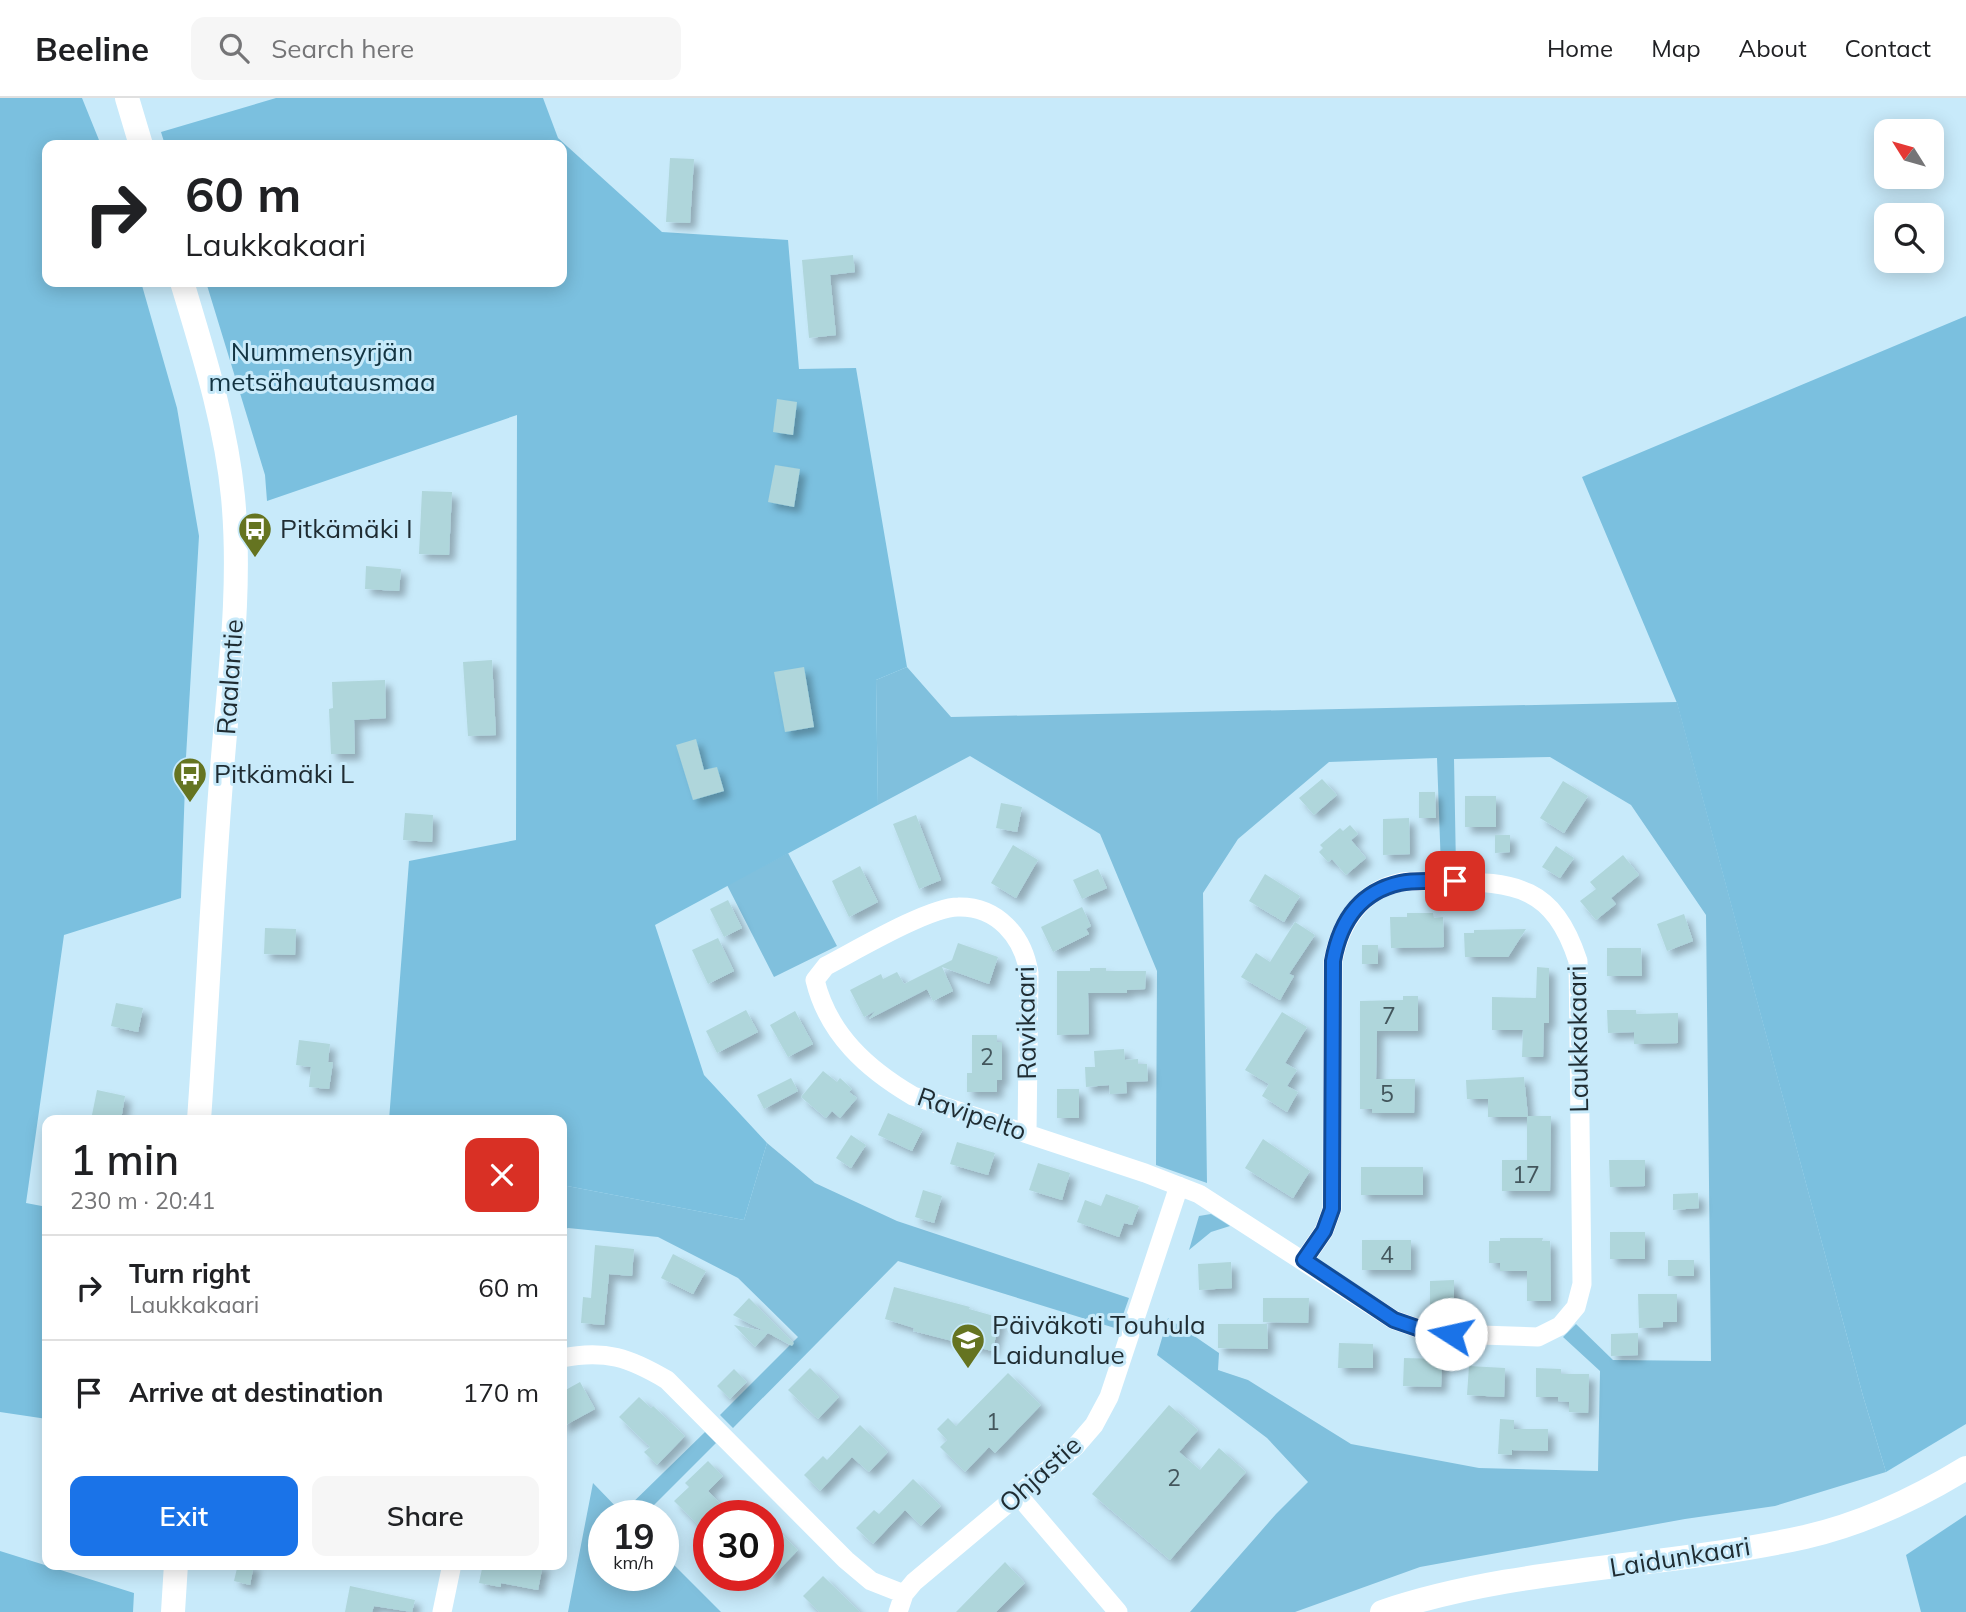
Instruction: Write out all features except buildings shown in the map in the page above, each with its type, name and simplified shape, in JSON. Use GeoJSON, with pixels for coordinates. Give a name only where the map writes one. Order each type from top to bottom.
{"type":"FeatureCollection","features":[{"type":"Feature","properties":{"kind":"street"},"geometry":{"type":"LineString","coordinates":[[127,98],[140,140]]}},
{"type":"Feature","properties":{"kind":"street","name":"Raalantie"},"geometry":{"type":"LineString","coordinates":[[183,287],[222,426],[233,496],[235,535],[233,655],[221,782],[199,1115]]}},
{"type":"Feature","properties":{"kind":"street","name":"Laukkakaari"},"geometry":{"type":"LineString","coordinates":[[1304,1260],[1324,1231],[1332,1209],[1333,961],[1337,938],[1347,918],[1363,901],[1381,889],[1402,882],[1505,883],[1525,891],[1560,919],[1570,936],[1578,961],[1582,1284],[1576,1307],[1560,1326]]}},
{"type":"Feature","properties":{"kind":"street","name":"Ravikaari"},"geometry":{"type":"LineString","coordinates":[[815,980],[826,966],[934,912],[957,906],[982,910],[1002,921],[1016,936],[1026,957],[1029,972],[1027,1133]]}},
{"type":"Feature","properties":{"kind":"street","name":"Ravipelto"},"geometry":{"type":"LineString","coordinates":[[815,980],[820,1000],[834,1027],[855,1053],[883,1079],[913,1096],[1179,1185],[1215,1203],[1394,1320],[1423,1330],[1458,1335],[1538,1337],[1560,1326]]}},
{"type":"Feature","properties":{"kind":"street","name":"Ohjastie"},"geometry":{"type":"LineString","coordinates":[[901,1603],[914,1583],[1075,1447],[1094,1425],[1110,1398],[1179,1185]]}},
{"type":"Feature","properties":{"kind":"street"},"geometry":{"type":"LineString","coordinates":[[567,1357],[581,1354],[609,1355],[638,1363],[667,1380],[846,1560],[901,1603]]}},
{"type":"Feature","properties":{"kind":"street","name":"Laidunkaari"},"geometry":{"type":"LineString","coordinates":[[1382,1612],[1425,1599],[1486,1586],[1808,1536],[1874,1514],[1939,1484],[1966,1468]]}},
{"type":"Feature","properties":{"kind":"street"},"geometry":{"type":"LineString","coordinates":[[1018,1495],[1118,1612]]}},
{"type":"Feature","properties":{"kind":"street"},"geometry":{"type":"LineString","coordinates":[[173,1612],[176,1570]]}},
{"type":"Feature","properties":{"kind":"street"},"geometry":{"type":"LineString","coordinates":[[442,1612],[451,1570]]}},
{"type":"Feature","properties":{"kind":"shaded area"},"geometry":{"type":"Polygon","coordinates":[[[907,667],[951,717],[1677,702],[1863,1396],[1886,1472],[1775,1506],[1685,1519],[1420,1567],[1295,1612],[1190,1612],[1276,1514],[1308,1482],[1267,1438],[1157,1355],[1168,1318],[1219,1353],[1218,1370],[1248,1380],[1351,1444],[1479,1468],[1598,1471],[1600,1371],[1563,1337],[1576,1324],[1613,1360],[1711,1361],[1706,915],[1631,805],[1550,757],[1454,759],[1456,868],[1441,868],[1437,758],[1329,762],[1238,839],[1203,893],[1207,1183],[1156,1165],[1157,971],[1100,834],[970,756],[878,805],[876,680],[907,667]]]}},
{"type":"Feature","properties":{"kind":"shaded area"},"geometry":{"type":"Polygon","coordinates":[[[788,853],[837,946],[774,977],[727,885],[788,853]]]}},
{"type":"Feature","properties":{"kind":"shaded area"},"geometry":{"type":"Polygon","coordinates":[[[767,1143],[815,1183],[897,1221],[1129,1298],[1118,1329],[898,1261],[733,1428],[720,1415],[798,1337],[738,1278],[658,1237],[567,1228],[567,1186],[744,1220],[767,1143]]]}},
{"type":"Feature","properties":{"kind":"shaded area"},"geometry":{"type":"Polygon","coordinates":[[[1211,1214],[1230,1226],[1211,1232],[1189,1250],[1199,1216],[1211,1214]]]}},
{"type":"Feature","properties":{"kind":"shaded area"},"geometry":{"type":"Polygon","coordinates":[[[705,1432],[716,1443],[659,1500],[635,1500],[705,1432]]]}},
{"type":"Feature","properties":{"kind":"shaded area"},"geometry":{"type":"Polygon","coordinates":[[[593,1483],[609,1500],[590,1500],[593,1483]]]}},
{"type":"Feature","properties":{"kind":"shaded area"},"geometry":{"type":"Polygon","coordinates":[[[588,1509],[588,1591],[679,1591],[679,1570],[693,1584],[693,1591],[700,1591],[721,1612],[568,1612],[588,1509]]]}},
{"type":"Feature","properties":{"kind":"green space"},"geometry":{"type":"Polygon","coordinates":[[[0,98],[82,98],[99,140],[42,140],[42,287],[142,287],[177,408],[199,536],[181,898],[64,935],[26,1203],[42,1206],[42,1418],[0,1412],[0,98]]]}},
{"type":"Feature","properties":{"kind":"green space"},"geometry":{"type":"Polygon","coordinates":[[[276,98],[543,98],[560,140],[163,140],[161,132],[276,98]]]}},
{"type":"Feature","properties":{"kind":"green space","name":"Nummensyrjän metsähautausmaa"},"geometry":{"type":"Polygon","coordinates":[[[567,146],[662,232],[788,240],[799,369],[856,368],[907,667],[876,680],[878,805],[655,925],[704,1075],[767,1143],[744,1220],[567,1186],[567,1115],[389,1115],[409,861],[516,840],[517,415],[267,501],[265,475],[208,287],[567,287],[567,146]]]}},
{"type":"Feature","properties":{"kind":"green space"},"geometry":{"type":"Polygon","coordinates":[[[1966,316],[1966,1424],[1886,1472],[1863,1396],[1677,703],[1582,477],[1966,316]]]}},
{"type":"Feature","properties":{"kind":"green space"},"geometry":{"type":"Polygon","coordinates":[[[1966,1515],[1966,1612],[1921,1612],[1906,1555],[1966,1515]]]}},
{"type":"Feature","properties":{"kind":"green space"},"geometry":{"type":"Polygon","coordinates":[[[0,1551],[42,1564],[42,1570],[61,1570],[134,1593],[133,1612],[0,1612],[0,1551]]]}},
{"type":"Feature","properties":{"kind":"place","name":"Pitkämäki I"},"geometry":{"type":"Point","coordinates":[255,559]}},
{"type":"Feature","properties":{"kind":"place","name":"Pitkämäki L"},"geometry":{"type":"Point","coordinates":[190,804]}},
{"type":"Feature","properties":{"kind":"place","name":"Päiväkoti Touhula Laidunalue"},"geometry":{"type":"Point","coordinates":[968,1370]}},
{"type":"Feature","properties":{"kind":"route"},"geometry":{"type":"LineString","coordinates":[[1451,1334],[1423,1330],[1394,1320],[1304,1260],[1324,1231],[1332,1209],[1333,961],[1337,938],[1347,918],[1363,901],[1381,889],[1402,882],[1455,881]]}}]}
